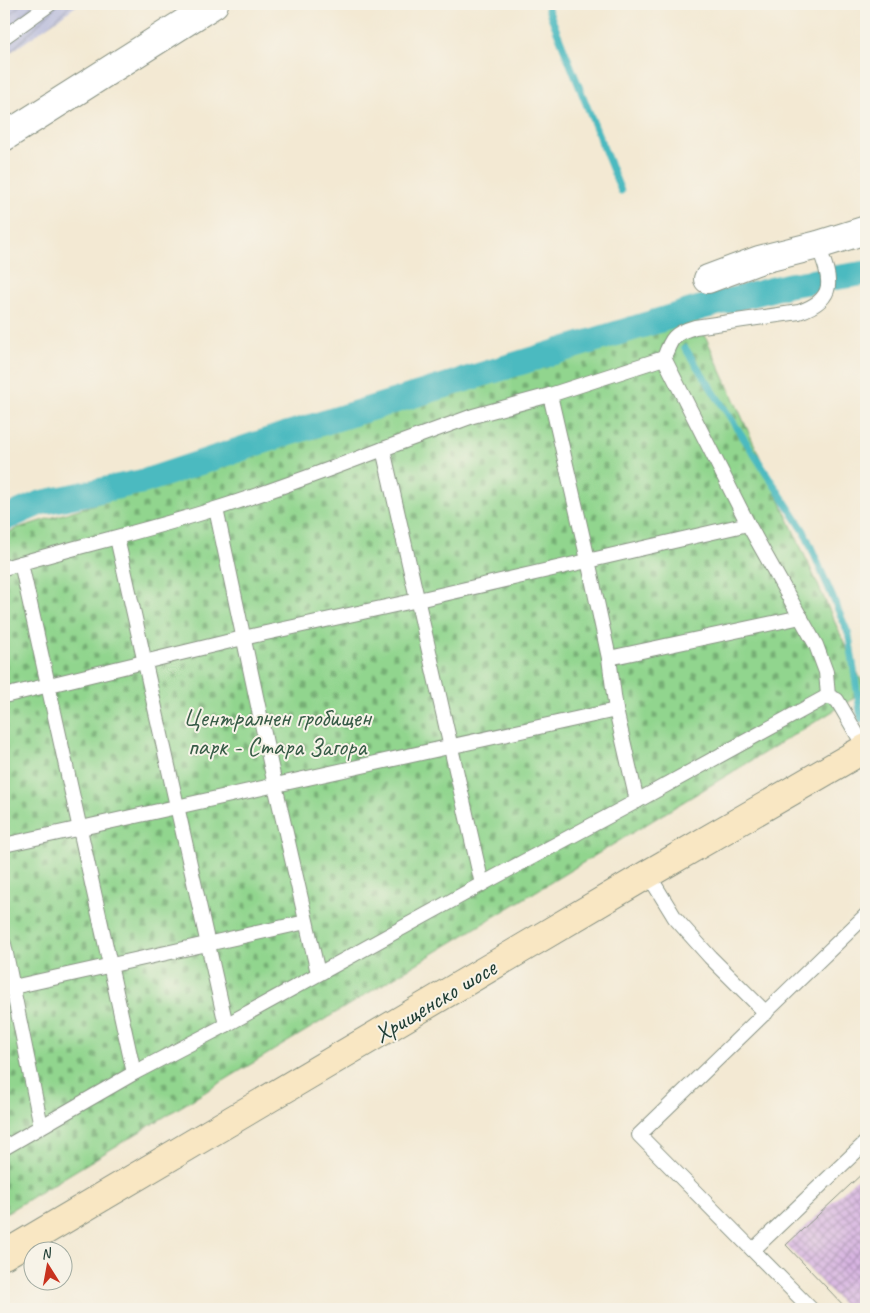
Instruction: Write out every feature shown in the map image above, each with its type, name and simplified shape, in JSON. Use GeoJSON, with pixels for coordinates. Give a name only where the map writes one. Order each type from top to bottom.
{"type":"FeatureCollection","features":[{"type":"Feature","properties":{"kind":"street"},"geometry":{"type":"LineString","coordinates":[[4,137],[214,4]]}},
{"type":"Feature","properties":{"kind":"street"},"geometry":{"type":"LineString","coordinates":[[708,279],[759,260],[825,266],[866,230]]}},
{"type":"Feature","properties":{"kind":"street","name":"Хрищенско шосе"},"geometry":{"type":"LineString","coordinates":[[4,1254],[648,874],[866,748]]}},
{"type":"Feature","properties":{"kind":"lane"},"geometry":{"type":"LineString","coordinates":[[4,37],[50,4]]}},
{"type":"Feature","properties":{"kind":"lane"},"geometry":{"type":"LineString","coordinates":[[825,266],[827,292],[822,300],[812,308],[799,312],[695,327],[680,331],[670,340],[664,358],[748,524],[816,644],[826,672],[828,696]]}},
{"type":"Feature","properties":{"kind":"lane"},"geometry":{"type":"LineString","coordinates":[[4,568],[216,509],[298,481],[473,416],[550,395],[664,358]]}},
{"type":"Feature","properties":{"kind":"lane"},"geometry":{"type":"LineString","coordinates":[[550,395],[588,560],[609,658],[616,710],[637,801]]}},
{"type":"Feature","properties":{"kind":"lane"},"geometry":{"type":"LineString","coordinates":[[383,449],[482,884]]}},
{"type":"Feature","properties":{"kind":"lane"},"geometry":{"type":"LineString","coordinates":[[216,509],[275,785],[318,972]]}},
{"type":"Feature","properties":{"kind":"lane"},"geometry":{"type":"LineString","coordinates":[[4,696],[243,638],[748,524]]}},
{"type":"Feature","properties":{"kind":"lane"},"geometry":{"type":"LineString","coordinates":[[116,538],[226,1025]]}},
{"type":"Feature","properties":{"kind":"lane"},"geometry":{"type":"LineString","coordinates":[[21,563],[134,1072]]}},
{"type":"Feature","properties":{"kind":"lane"},"geometry":{"type":"LineString","coordinates":[[609,658],[801,617]]}},
{"type":"Feature","properties":{"kind":"lane"},"geometry":{"type":"LineString","coordinates":[[828,696],[837,700],[866,748]]}},
{"type":"Feature","properties":{"kind":"lane"},"geometry":{"type":"LineString","coordinates":[[4,1148],[134,1072],[226,1025],[318,972],[828,696]]}},
{"type":"Feature","properties":{"kind":"lane"},"geometry":{"type":"LineString","coordinates":[[4,845],[616,710]]}},
{"type":"Feature","properties":{"kind":"lane"},"geometry":{"type":"LineString","coordinates":[[648,874],[675,918],[710,957],[766,1013]]}},
{"type":"Feature","properties":{"kind":"lane"},"geometry":{"type":"LineString","coordinates":[[811,1309],[639,1135],[866,915]]}},
{"type":"Feature","properties":{"kind":"lane"},"geometry":{"type":"LineString","coordinates":[[8,988],[306,922]]}},
{"type":"Feature","properties":{"kind":"lane"},"geometry":{"type":"LineString","coordinates":[[4,944],[8,988],[41,1126]]}},
{"type":"Feature","properties":{"kind":"lane"},"geometry":{"type":"LineString","coordinates":[[753,1250],[866,1142]]}},
{"type":"Feature","properties":{"kind":"shaded area"},"geometry":{"type":"Polygon","coordinates":[[[4,4],[79,4],[4,57],[4,4]]]}},
{"type":"Feature","properties":{"kind":"green space","name":"Централнен гробищен парк - Стара Загора"},"geometry":{"type":"Polygon","coordinates":[[[697,318],[866,691],[4,1214],[4,535],[18,528],[697,318]]]}},
{"type":"Feature","properties":{"kind":"building"},"geometry":{"type":"Polygon","coordinates":[[[866,1170],[866,1309],[847,1309],[786,1245],[866,1170]]]}},
{"type":"Feature","properties":{"kind":"waterway"},"geometry":{"type":"LineString","coordinates":[[548,4],[548,9],[621,191]]}},
{"type":"Feature","properties":{"kind":"waterway"},"geometry":{"type":"LineString","coordinates":[[4,519],[40,503],[145,481],[280,436],[700,308],[789,285],[866,273]]}},
{"type":"Feature","properties":{"kind":"waterway"},"geometry":{"type":"LineString","coordinates":[[685,348],[804,531],[849,635],[861,719]]}}]}
